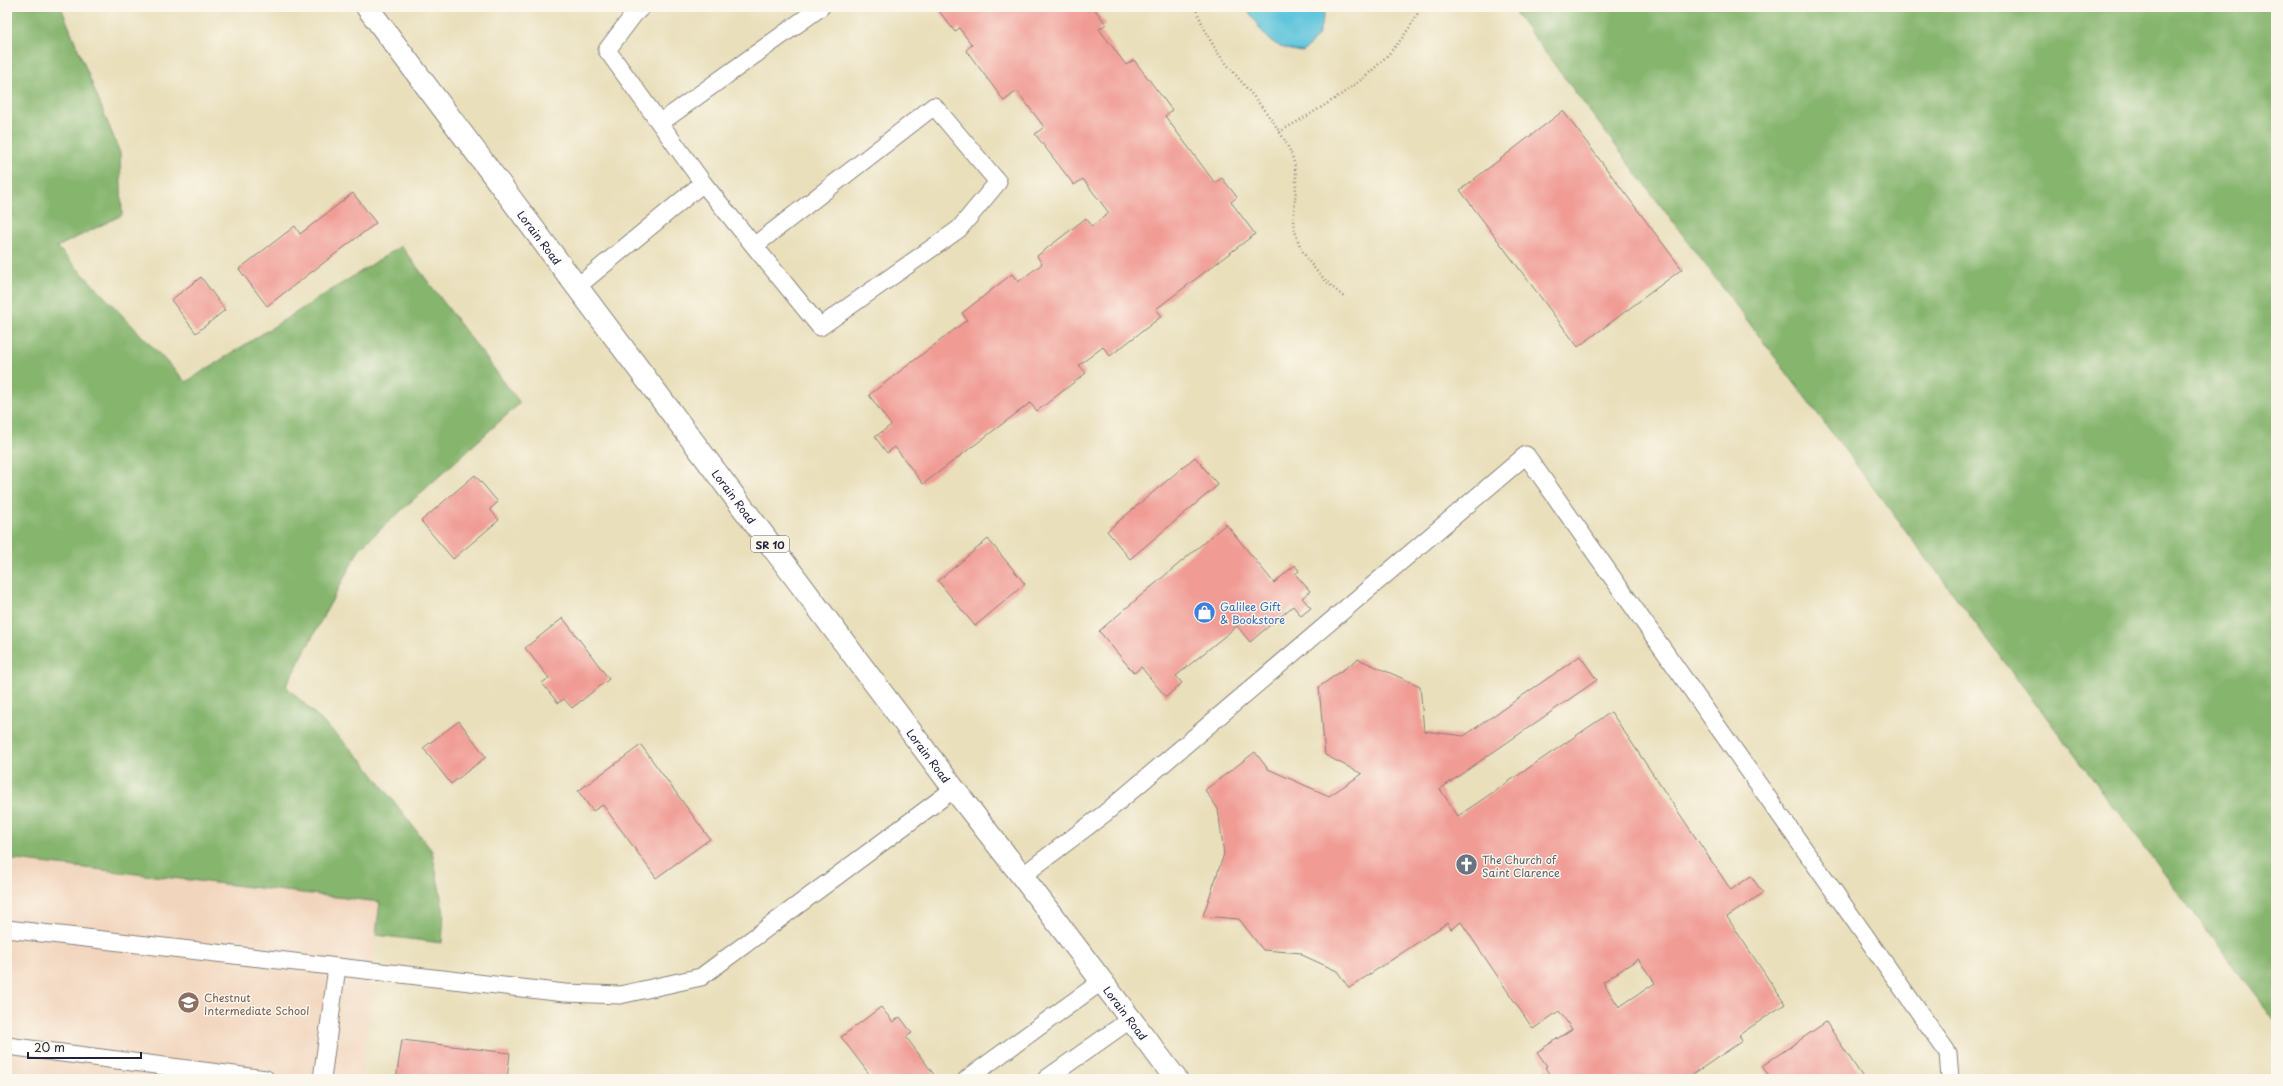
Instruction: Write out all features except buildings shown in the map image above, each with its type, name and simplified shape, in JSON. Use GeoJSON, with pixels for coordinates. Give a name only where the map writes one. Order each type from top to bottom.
{"type":"FeatureCollection","features":[{"type":"Feature","properties":{"kind":"main road","name":"Lorain Road"},"geometry":{"type":"LineString","coordinates":[[367,7],[578,286],[954,789],[1176,1079]]}},
{"type":"Feature","properties":{"kind":"lane"},"geometry":{"type":"LineString","coordinates":[[642,7],[635,13],[607,50],[703,183],[754,246],[820,327],[959,230],[998,182],[934,106],[754,246]]}},
{"type":"Feature","properties":{"kind":"lane"},"geometry":{"type":"LineString","coordinates":[[660,123],[821,7]]}},
{"type":"Feature","properties":{"kind":"lane"},"geometry":{"type":"LineString","coordinates":[[578,286],[703,183]]}},
{"type":"Feature","properties":{"kind":"lane"},"geometry":{"type":"LineString","coordinates":[[1022,876],[1104,814],[1526,455],[1948,1052],[1950,1079]]}},
{"type":"Feature","properties":{"kind":"lane"},"geometry":{"type":"LineString","coordinates":[[7,929],[565,993],[620,995],[701,977],[954,789]]}},
{"type":"Feature","properties":{"kind":"lane"},"geometry":{"type":"LineString","coordinates":[[322,1079],[337,967]]}},
{"type":"Feature","properties":{"kind":"lane"},"geometry":{"type":"LineString","coordinates":[[967,1079],[1102,981]]}},
{"type":"Feature","properties":{"kind":"lane"},"geometry":{"type":"LineString","coordinates":[[1046,1079],[1131,1019]]}},
{"type":"Feature","properties":{"kind":"lane"},"geometry":{"type":"LineString","coordinates":[[7,1046],[266,1079]]}},
{"type":"Feature","properties":{"kind":"path"},"geometry":{"type":"LineString","coordinates":[[1194,7],[1218,52],[1287,142],[1296,170],[1294,214],[1297,241],[1320,277],[1344,298]]}},
{"type":"Feature","properties":{"kind":"path"},"geometry":{"type":"LineString","coordinates":[[1279,132],[1334,101],[1354,87],[1389,55],[1421,7]]}},
{"type":"Feature","properties":{"kind":"shaded area","name":"Chestnut Intermediate School"},"geometry":{"type":"Polygon","coordinates":[[[7,859],[380,902],[361,1079],[7,1079],[7,859]]]}},
{"type":"Feature","properties":{"kind":"green space"},"geometry":{"type":"Polygon","coordinates":[[[7,7],[61,7],[120,153],[122,215],[57,247],[186,382],[401,246],[520,403],[360,548],[286,686],[362,760],[432,851],[444,913],[442,943],[376,935],[380,902],[7,859],[7,7]]]}},
{"type":"Feature","properties":{"kind":"green space"},"geometry":{"type":"Polygon","coordinates":[[[1511,7],[2276,7],[2276,1022],[1560,72],[1511,7]]]}},
{"type":"Feature","properties":{"kind":"water"},"geometry":{"type":"Polygon","coordinates":[[[1246,7],[1326,7],[1318,36],[1303,52],[1291,50],[1274,43],[1263,32],[1246,7]]]}},
{"type":"Feature","properties":{"kind":"place","name":"Galilee Gift & Bookstore"},"geometry":{"type":"Point","coordinates":[1204,612]}},
{"type":"Feature","properties":{"kind":"place","name":"The Church of Saint Clarence"},"geometry":{"type":"Point","coordinates":[1467,865]}},
{"type":"Feature","properties":{"kind":"place","name":"Chestnut Intermediate School"},"geometry":{"type":"Point","coordinates":[188,1003]}}]}
